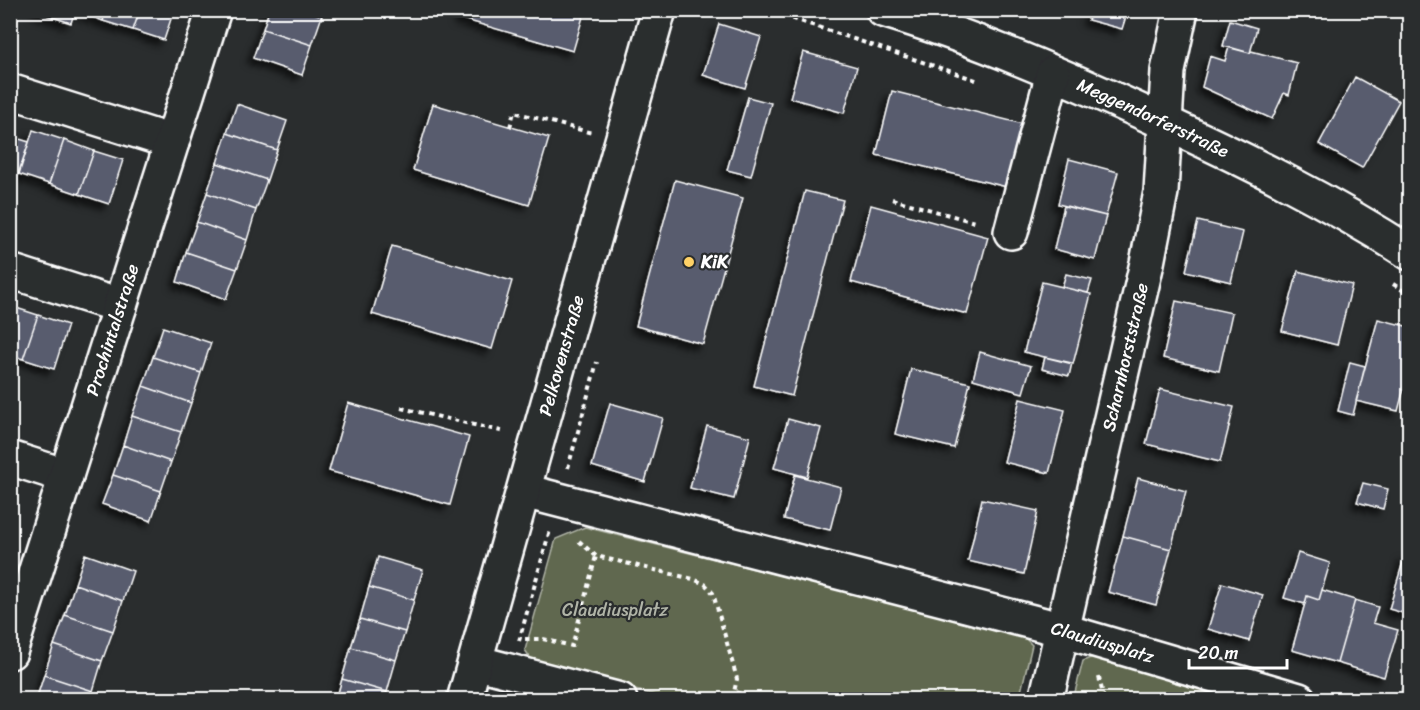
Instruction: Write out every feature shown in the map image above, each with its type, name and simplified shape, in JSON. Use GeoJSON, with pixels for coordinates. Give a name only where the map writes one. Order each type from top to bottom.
{"type":"FeatureCollection","features":[{"type":"Feature","properties":{"kind":"street","name":"Prochintalstraße"},"geometry":{"type":"LineString","coordinates":[[12,645],[214,10]]}},
{"type":"Feature","properties":{"kind":"street","name":"Pelkovenstraße"},"geometry":{"type":"LineString","coordinates":[[464,699],[659,10]]}},
{"type":"Feature","properties":{"kind":"street","name":"Meggendorferstraße"},"geometry":{"type":"LineString","coordinates":[[883,10],[919,21],[1053,73],[1164,122],[1326,202],[1410,253]]}},
{"type":"Feature","properties":{"kind":"street","name":"Scharnhorststraße"},"geometry":{"type":"LineString","coordinates":[[1046,699],[1161,192],[1168,71],[1181,10]]}},
{"type":"Feature","properties":{"kind":"street"},"geometry":{"type":"LineString","coordinates":[[1011,232],[1053,73]]}},
{"type":"Feature","properties":{"kind":"street"},"geometry":{"type":"LineString","coordinates":[[10,91],[172,142]]}},
{"type":"Feature","properties":{"kind":"street"},"geometry":{"type":"LineString","coordinates":[[10,271],[120,306]]}},
{"type":"Feature","properties":{"kind":"street"},"geometry":{"type":"LineString","coordinates":[[10,458],[66,476]]}},
{"type":"Feature","properties":{"kind":"street","name":"Claudiusplatz"},"geometry":{"type":"LineString","coordinates":[[524,491],[1062,630],[1299,699]]}},
{"type":"Feature","properties":{"kind":"street"},"geometry":{"type":"LineString","coordinates":[[475,662],[620,699]]}},
{"type":"Feature","properties":{"kind":"path"},"geometry":{"type":"LineString","coordinates":[[766,10],[989,85]]}},
{"type":"Feature","properties":{"kind":"path"},"geometry":{"type":"LineString","coordinates":[[510,127],[514,112],[588,132]]}},
{"type":"Feature","properties":{"kind":"path"},"geometry":{"type":"LineString","coordinates":[[892,199],[1011,232]]}},
{"type":"Feature","properties":{"kind":"path"},"geometry":{"type":"LineString","coordinates":[[401,408],[505,432]]}},
{"type":"Feature","properties":{"kind":"path"},"geometry":{"type":"LineString","coordinates":[[509,638],[543,639],[572,646],[596,556],[693,579],[705,584],[713,593],[737,679],[732,699]]}},
{"type":"Feature","properties":{"kind":"path"},"geometry":{"type":"LineString","coordinates":[[1400,699],[1410,667]]}},
{"type":"Feature","properties":{"kind":"path"},"geometry":{"type":"LineString","coordinates":[[734,692],[764,699]]}},
{"type":"Feature","properties":{"kind":"green space","name":"Claudiusplatz"},"geometry":{"type":"Polygon","coordinates":[[[585,527],[1023,636],[1032,645],[1019,700],[672,699],[536,666],[525,650],[556,539],[585,527]]]}},
{"type":"Feature","properties":{"kind":"green space"},"geometry":{"type":"Polygon","coordinates":[[[1095,656],[1244,700],[1073,700],[1083,661],[1095,656]]]}},
{"type":"Feature","properties":{"kind":"building"},"geometry":{"type":"Polygon","coordinates":[[[38,10],[75,10],[71,23],[37,12],[38,10]]]}},
{"type":"Feature","properties":{"kind":"building"},"geometry":{"type":"Polygon","coordinates":[[[75,10],[106,10],[103,21],[75,10]]]}},
{"type":"Feature","properties":{"kind":"building"},"geometry":{"type":"Polygon","coordinates":[[[106,10],[140,10],[133,30],[103,21],[106,10]]]}},
{"type":"Feature","properties":{"kind":"building"},"geometry":{"type":"Polygon","coordinates":[[[140,10],[174,10],[164,40],[133,30],[140,10]]]}},
{"type":"Feature","properties":{"kind":"building"},"geometry":{"type":"Polygon","coordinates":[[[269,10],[306,10],[322,16],[312,45],[263,29],[269,10]]]}},
{"type":"Feature","properties":{"kind":"building"},"geometry":{"type":"Polygon","coordinates":[[[462,10],[585,10],[573,51],[459,18],[462,10]]]}},
{"type":"Feature","properties":{"kind":"building"},"geometry":{"type":"Polygon","coordinates":[[[1091,10],[1128,10],[1122,29],[1088,20],[1091,10]]]}},
{"type":"Feature","properties":{"kind":"building"},"geometry":{"type":"Polygon","coordinates":[[[1230,20],[1257,28],[1250,53],[1223,46],[1230,20]]]}},
{"type":"Feature","properties":{"kind":"building"},"geometry":{"type":"Polygon","coordinates":[[[719,24],[761,37],[745,88],[703,75],[719,24]]]}},
{"type":"Feature","properties":{"kind":"building"},"geometry":{"type":"Polygon","coordinates":[[[263,29],[312,45],[302,75],[253,58],[263,29]]]}},
{"type":"Feature","properties":{"kind":"building"},"geometry":{"type":"Polygon","coordinates":[[[1229,47],[1297,63],[1289,95],[1284,93],[1272,119],[1202,87],[1210,56],[1225,61],[1229,47]]]}},
{"type":"Feature","properties":{"kind":"building"},"geometry":{"type":"Polygon","coordinates":[[[803,52],[857,67],[844,113],[790,98],[803,52]]]}},
{"type":"Feature","properties":{"kind":"building"},"geometry":{"type":"Polygon","coordinates":[[[1355,77],[1399,101],[1362,168],[1319,144],[1355,77]]]}},
{"type":"Feature","properties":{"kind":"building"},"geometry":{"type":"Polygon","coordinates":[[[892,91],[1023,124],[1007,187],[876,155],[892,91]]]}},
{"type":"Feature","properties":{"kind":"building"},"geometry":{"type":"Polygon","coordinates":[[[748,97],[771,103],[751,176],[727,170],[748,97]]]}},
{"type":"Feature","properties":{"kind":"building"},"geometry":{"type":"Polygon","coordinates":[[[237,104],[287,121],[277,150],[227,133],[237,104]]]}},
{"type":"Feature","properties":{"kind":"building"},"geometry":{"type":"Polygon","coordinates":[[[433,104],[549,138],[529,205],[413,170],[433,104]]]}},
{"type":"Feature","properties":{"kind":"building"},"geometry":{"type":"Polygon","coordinates":[[[33,130],[64,140],[49,184],[19,174],[33,130]]]}},
{"type":"Feature","properties":{"kind":"building"},"geometry":{"type":"Polygon","coordinates":[[[227,133],[277,150],[267,180],[217,163],[227,133]]]}},
{"type":"Feature","properties":{"kind":"building"},"geometry":{"type":"Polygon","coordinates":[[[10,136],[29,142],[14,186],[10,185],[10,136]]]}},
{"type":"Feature","properties":{"kind":"building"},"geometry":{"type":"Polygon","coordinates":[[[64,140],[94,151],[79,194],[49,184],[64,140]]]}},
{"type":"Feature","properties":{"kind":"building"},"geometry":{"type":"Polygon","coordinates":[[[94,151],[123,160],[109,204],[79,194],[94,151]]]}},
{"type":"Feature","properties":{"kind":"building"},"geometry":{"type":"Polygon","coordinates":[[[1069,159],[1118,172],[1106,216],[1058,204],[1069,159]]]}},
{"type":"Feature","properties":{"kind":"building"},"geometry":{"type":"Polygon","coordinates":[[[217,163],[267,180],[256,210],[207,193],[217,163]]]}},
{"type":"Feature","properties":{"kind":"building","name":"KiK"},"geometry":{"type":"Polygon","coordinates":[[[675,180],[743,198],[703,344],[636,326],[675,180]]]}},
{"type":"Feature","properties":{"kind":"building"},"geometry":{"type":"Polygon","coordinates":[[[805,191],[843,200],[792,396],[754,386],[805,191]]]}},
{"type":"Feature","properties":{"kind":"building"},"geometry":{"type":"Polygon","coordinates":[[[207,193],[256,210],[247,240],[197,222],[207,193]]]}},
{"type":"Feature","properties":{"kind":"building"},"geometry":{"type":"Polygon","coordinates":[[[871,205],[988,237],[967,314],[851,282],[871,205]]]}},
{"type":"Feature","properties":{"kind":"building"},"geometry":{"type":"Polygon","coordinates":[[[1064,206],[1106,216],[1095,260],[1054,249],[1064,206]]]}},
{"type":"Feature","properties":{"kind":"building"},"geometry":{"type":"Polygon","coordinates":[[[1198,221],[1243,232],[1231,282],[1186,271],[1198,221]]]}},
{"type":"Feature","properties":{"kind":"building"},"geometry":{"type":"Polygon","coordinates":[[[197,222],[247,240],[237,269],[186,252],[197,222]]]}},
{"type":"Feature","properties":{"kind":"building"},"geometry":{"type":"Polygon","coordinates":[[[392,246],[512,281],[492,349],[372,314],[392,246]]]}},
{"type":"Feature","properties":{"kind":"building"},"geometry":{"type":"Polygon","coordinates":[[[186,252],[237,269],[226,299],[177,282],[186,252]]]}},
{"type":"Feature","properties":{"kind":"building"},"geometry":{"type":"Polygon","coordinates":[[[1298,271],[1352,285],[1337,345],[1282,331],[1298,271]]]}},
{"type":"Feature","properties":{"kind":"building"},"geometry":{"type":"Polygon","coordinates":[[[1066,274],[1092,280],[1088,293],[1062,287],[1066,274]]]}},
{"type":"Feature","properties":{"kind":"building"},"geometry":{"type":"Polygon","coordinates":[[[1042,282],[1091,294],[1073,364],[1024,352],[1042,282]]]}},
{"type":"Feature","properties":{"kind":"building"},"geometry":{"type":"Polygon","coordinates":[[[1176,301],[1232,313],[1219,371],[1163,358],[1176,301]]]}},
{"type":"Feature","properties":{"kind":"building"},"geometry":{"type":"Polygon","coordinates":[[[10,306],[38,315],[23,359],[10,355],[10,306]]]}},
{"type":"Feature","properties":{"kind":"building"},"geometry":{"type":"Polygon","coordinates":[[[38,315],[68,325],[54,369],[23,359],[38,315]]]}},
{"type":"Feature","properties":{"kind":"building"},"geometry":{"type":"Polygon","coordinates":[[[1378,319],[1410,327],[1410,366],[1398,411],[1356,401],[1378,319]]]}},
{"type":"Feature","properties":{"kind":"building"},"geometry":{"type":"Polygon","coordinates":[[[163,327],[211,343],[201,373],[153,357],[163,327]]]}},
{"type":"Feature","properties":{"kind":"building"},"geometry":{"type":"Polygon","coordinates":[[[980,352],[1031,366],[1023,393],[973,379],[980,352]]]}},
{"type":"Feature","properties":{"kind":"building"},"geometry":{"type":"Polygon","coordinates":[[[153,357],[201,373],[191,403],[143,386],[153,357]]]}},
{"type":"Feature","properties":{"kind":"building"},"geometry":{"type":"Polygon","coordinates":[[[1045,357],[1072,363],[1069,376],[1042,369],[1045,357]]]}},
{"type":"Feature","properties":{"kind":"building"},"geometry":{"type":"Polygon","coordinates":[[[1350,362],[1365,366],[1353,415],[1338,411],[1350,362]]]}},
{"type":"Feature","properties":{"kind":"building"},"geometry":{"type":"Polygon","coordinates":[[[911,369],[970,383],[954,448],[895,434],[911,369]]]}},
{"type":"Feature","properties":{"kind":"building"},"geometry":{"type":"Polygon","coordinates":[[[143,386],[191,403],[181,432],[132,416],[143,386]]]}},
{"type":"Feature","properties":{"kind":"building"},"geometry":{"type":"Polygon","coordinates":[[[1160,389],[1234,407],[1220,462],[1146,444],[1160,389]]]}},
{"type":"Feature","properties":{"kind":"building"},"geometry":{"type":"Polygon","coordinates":[[[1020,399],[1065,410],[1049,473],[1004,462],[1020,399]]]}},
{"type":"Feature","properties":{"kind":"building"},"geometry":{"type":"Polygon","coordinates":[[[348,403],[469,437],[450,505],[329,471],[348,403]]]}},
{"type":"Feature","properties":{"kind":"building"},"geometry":{"type":"Polygon","coordinates":[[[610,403],[663,418],[645,482],[592,466],[610,403]]]}},
{"type":"Feature","properties":{"kind":"building"},"geometry":{"type":"Polygon","coordinates":[[[132,416],[181,432],[171,462],[123,445],[132,416]]]}},
{"type":"Feature","properties":{"kind":"building"},"geometry":{"type":"Polygon","coordinates":[[[788,419],[821,428],[807,477],[774,468],[788,419]]]}},
{"type":"Feature","properties":{"kind":"building"},"geometry":{"type":"Polygon","coordinates":[[[707,426],[750,437],[734,499],[690,488],[707,426]]]}},
{"type":"Feature","properties":{"kind":"building"},"geometry":{"type":"Polygon","coordinates":[[[123,445],[171,462],[161,491],[113,475],[123,445]]]}},
{"type":"Feature","properties":{"kind":"building"},"geometry":{"type":"Polygon","coordinates":[[[113,475],[161,491],[151,521],[102,504],[113,475]]]}},
{"type":"Feature","properties":{"kind":"building"},"geometry":{"type":"Polygon","coordinates":[[[795,475],[841,487],[830,530],[784,519],[795,475]]]}},
{"type":"Feature","properties":{"kind":"building"},"geometry":{"type":"Polygon","coordinates":[[[1138,478],[1186,491],[1171,549],[1123,536],[1138,478]]]}},
{"type":"Feature","properties":{"kind":"building"},"geometry":{"type":"Polygon","coordinates":[[[1363,483],[1388,489],[1383,509],[1357,502],[1363,483]]]}},
{"type":"Feature","properties":{"kind":"building"},"geometry":{"type":"Polygon","coordinates":[[[982,499],[1038,511],[1024,574],[968,561],[982,499]]]}},
{"type":"Feature","properties":{"kind":"building"},"geometry":{"type":"Polygon","coordinates":[[[1123,536],[1171,549],[1156,605],[1108,592],[1123,536]]]}},
{"type":"Feature","properties":{"kind":"building"},"geometry":{"type":"Polygon","coordinates":[[[1298,553],[1330,563],[1319,600],[1307,596],[1305,604],[1284,598],[1298,553]]]}},
{"type":"Feature","properties":{"kind":"building"},"geometry":{"type":"Polygon","coordinates":[[[85,554],[133,571],[123,601],[75,584],[85,554]]]}},
{"type":"Feature","properties":{"kind":"building"},"geometry":{"type":"Polygon","coordinates":[[[1405,555],[1410,557],[1410,615],[1389,609],[1405,555]]]}},
{"type":"Feature","properties":{"kind":"building"},"geometry":{"type":"Polygon","coordinates":[[[378,557],[423,570],[414,600],[369,587],[378,557]]]}},
{"type":"Feature","properties":{"kind":"building"},"geometry":{"type":"Polygon","coordinates":[[[1222,583],[1263,595],[1249,641],[1208,629],[1222,583]]]}},
{"type":"Feature","properties":{"kind":"building"},"geometry":{"type":"Polygon","coordinates":[[[75,584],[123,601],[113,631],[65,615],[75,584]]]}},
{"type":"Feature","properties":{"kind":"building"},"geometry":{"type":"Polygon","coordinates":[[[369,587],[414,600],[405,632],[360,619],[369,587]]]}},
{"type":"Feature","properties":{"kind":"building"},"geometry":{"type":"Polygon","coordinates":[[[1322,590],[1355,600],[1337,663],[1292,650],[1307,596],[1319,600],[1322,590]]]}},
{"type":"Feature","properties":{"kind":"building"},"geometry":{"type":"Polygon","coordinates":[[[1355,600],[1378,607],[1373,623],[1398,630],[1384,677],[1337,663],[1355,600]]]}},
{"type":"Feature","properties":{"kind":"building"},"geometry":{"type":"Polygon","coordinates":[[[65,615],[113,631],[102,661],[54,645],[65,615]]]}},
{"type":"Feature","properties":{"kind":"building"},"geometry":{"type":"Polygon","coordinates":[[[360,619],[405,632],[396,660],[351,647],[360,619]]]}},
{"type":"Feature","properties":{"kind":"building"},"geometry":{"type":"Polygon","coordinates":[[[54,645],[102,661],[93,691],[44,675],[54,645]]]}},
{"type":"Feature","properties":{"kind":"building"},"geometry":{"type":"Polygon","coordinates":[[[351,647],[396,660],[387,692],[342,679],[351,647]]]}},
{"type":"Feature","properties":{"kind":"building"},"geometry":{"type":"Polygon","coordinates":[[[44,675],[93,691],[90,700],[36,700],[44,675]]]}},
{"type":"Feature","properties":{"kind":"building"},"geometry":{"type":"Polygon","coordinates":[[[342,679],[387,692],[385,700],[336,700],[342,679]]]}},
{"type":"Feature","properties":{"kind":"place","name":"KiK"},"geometry":{"type":"Point","coordinates":[689,262]}}]}
